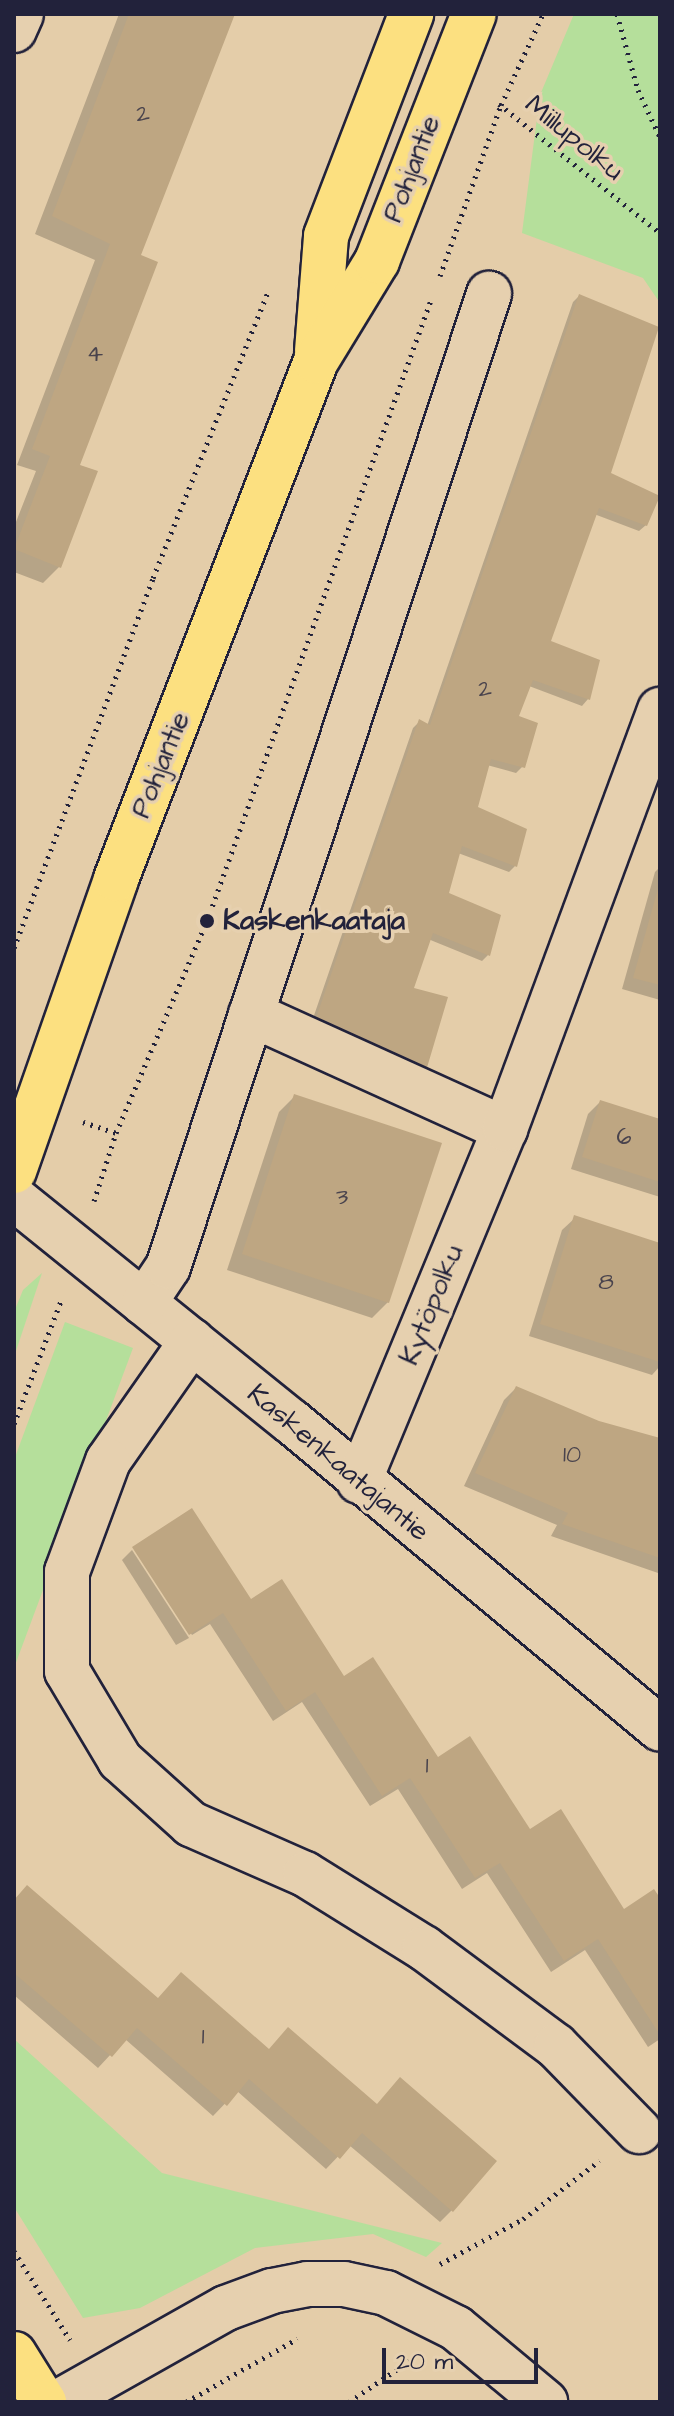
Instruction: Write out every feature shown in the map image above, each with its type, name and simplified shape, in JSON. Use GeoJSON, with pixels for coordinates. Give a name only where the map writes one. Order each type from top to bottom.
{"type":"FeatureCollection","features":[{"type":"Feature","properties":{"kind":"main road","name":"Pohjantie"},"geometry":{"type":"LineString","coordinates":[[316,361],[326,236],[411,14]]}},
{"type":"Feature","properties":{"kind":"main road","name":"Pohjantie"},"geometry":{"type":"LineString","coordinates":[[14,1171],[116,879],[316,361],[377,261],[474,14]]}},
{"type":"Feature","properties":{"kind":"main road"},"geometry":{"type":"LineString","coordinates":[[14,2354],[44,2402]]}},
{"type":"Feature","properties":{"kind":"street"},"geometry":{"type":"LineString","coordinates":[[14,30],[21,14]]}},
{"type":"Feature","properties":{"kind":"street"},"geometry":{"type":"LineString","coordinates":[[144,1303],[168,1267],[489,294]]}},
{"type":"Feature","properties":{"kind":"street","name":"Kytöpolku"},"geometry":{"type":"LineString","coordinates":[[359,1481],[505,1129],[660,710]]}},
{"type":"Feature","properties":{"kind":"street"},"geometry":{"type":"LineString","coordinates":[[251,1014],[505,1129]]}},
{"type":"Feature","properties":{"kind":"street","name":"Kaskenkaatajantie"},"geometry":{"type":"LineString","coordinates":[[14,1198],[192,1341],[660,1729]]}},
{"type":"Feature","properties":{"kind":"street"},"geometry":{"type":"LineString","coordinates":[[192,1341],[108,1461],[97,1489],[67,1572],[67,1671],[120,1760],[191,1824],[305,1874],[424,1948],[556,2046],[639,2131]]}},
{"type":"Feature","properties":{"kind":"street"},"geometry":{"type":"LineString","coordinates":[[76,2392],[226,2308],[272,2291],[307,2284],[344,2284],[386,2293],[456,2328],[545,2402]]}},
{"type":"Feature","properties":{"kind":"path"},"geometry":{"type":"LineString","coordinates":[[14,1424],[78,1250],[116,1133],[207,921],[501,105],[543,14]]}},
{"type":"Feature","properties":{"kind":"path"},"geometry":{"type":"LineString","coordinates":[[617,14],[638,90],[660,137]]}},
{"type":"Feature","properties":{"kind":"path","name":"Miilupolku"},"geometry":{"type":"LineString","coordinates":[[501,105],[660,233]]}},
{"type":"Feature","properties":{"kind":"path"},"geometry":{"type":"LineString","coordinates":[[14,948],[153,578],[270,287]]}},
{"type":"Feature","properties":{"kind":"path"},"geometry":{"type":"LineString","coordinates":[[386,2293],[523,2219],[639,2131]]}},
{"type":"Feature","properties":{"kind":"path"},"geometry":{"type":"LineString","coordinates":[[14,2251],[76,2392]]}},
{"type":"Feature","properties":{"kind":"path"},"geometry":{"type":"LineString","coordinates":[[349,2402],[456,2328]]}},
{"type":"Feature","properties":{"kind":"path"},"geometry":{"type":"LineString","coordinates":[[186,2402],[308,2333]]}},
{"type":"Feature","properties":{"kind":"green space"},"geometry":{"type":"Polygon","coordinates":[[[574,14],[660,14],[660,303],[643,278],[522,233],[540,95],[574,14]]]}},
{"type":"Feature","properties":{"kind":"green space"},"geometry":{"type":"Polygon","coordinates":[[[42,1273],[14,1357],[14,1312],[23,1290],[42,1273]]]}},
{"type":"Feature","properties":{"kind":"green space"},"geometry":{"type":"Polygon","coordinates":[[[65,1322],[133,1348],[14,1668],[14,1460],[65,1322]]]}},
{"type":"Feature","properties":{"kind":"green space"},"geometry":{"type":"Polygon","coordinates":[[[14,2039],[162,2173],[442,2243],[426,2257],[373,2234],[255,2248],[140,2308],[83,2318],[14,2207],[14,2039]]]}},
{"type":"Feature","properties":{"kind":"building"},"geometry":{"type":"Polygon","coordinates":[[[129,14],[235,14],[141,255],[158,262],[80,465],[98,471],[61,568],[14,549],[50,456],[32,449],[110,244],[52,216],[129,14]]]}},
{"type":"Feature","properties":{"kind":"building"},"geometry":{"type":"Polygon","coordinates":[[[579,294],[659,327],[611,473],[660,496],[647,526],[599,508],[551,641],[600,660],[590,700],[533,680],[519,716],[538,723],[525,768],[491,759],[478,807],[527,829],[517,867],[462,846],[449,893],[501,915],[490,956],[433,933],[414,988],[448,997],[426,1071],[314,1024],[419,719],[430,725],[579,294]]]}},
{"type":"Feature","properties":{"kind":"building"},"geometry":{"type":"Polygon","coordinates":[[[660,885],[660,985],[633,978],[660,885]]]}},
{"type":"Feature","properties":{"kind":"building"},"geometry":{"type":"Polygon","coordinates":[[[294,1094],[442,1143],[389,1303],[242,1254],[294,1094]]]}},
{"type":"Feature","properties":{"kind":"building"},"geometry":{"type":"Polygon","coordinates":[[[600,1100],[660,1119],[660,1182],[582,1157],[600,1100]]]}},
{"type":"Feature","properties":{"kind":"building"},"geometry":{"type":"Polygon","coordinates":[[[574,1215],[660,1243],[660,1362],[540,1324],[574,1215]]]}},
{"type":"Feature","properties":{"kind":"building"},"geometry":{"type":"Polygon","coordinates":[[[516,1386],[599,1421],[660,1438],[660,1558],[562,1524],[568,1513],[475,1473],[516,1386]]]}},
{"type":"Feature","properties":{"kind":"building"},"geometry":{"type":"Polygon","coordinates":[[[192,1508],[251,1599],[282,1579],[344,1676],[373,1657],[438,1757],[470,1736],[530,1829],[561,1809],[624,1909],[654,1889],[660,1898],[660,2035],[598,1939],[564,1961],[500,1863],[475,1878],[410,1778],[382,1796],[315,1692],[286,1711],[223,1613],[189,1635],[132,1547],[192,1508]]]}},
{"type":"Feature","properties":{"kind":"building"},"geometry":{"type":"Polygon","coordinates":[[[27,1885],[158,1998],[181,1972],[269,2049],[288,2027],[377,2104],[400,2077],[497,2161],[453,2212],[362,2133],[340,2159],[249,2079],[227,2106],[137,2028],[112,2057],[14,1973],[14,1900],[27,1885]]]}},
{"type":"Feature","properties":{"kind":"place","name":"Kaskenkaataja"},"geometry":{"type":"Point","coordinates":[207,921]}}]}
